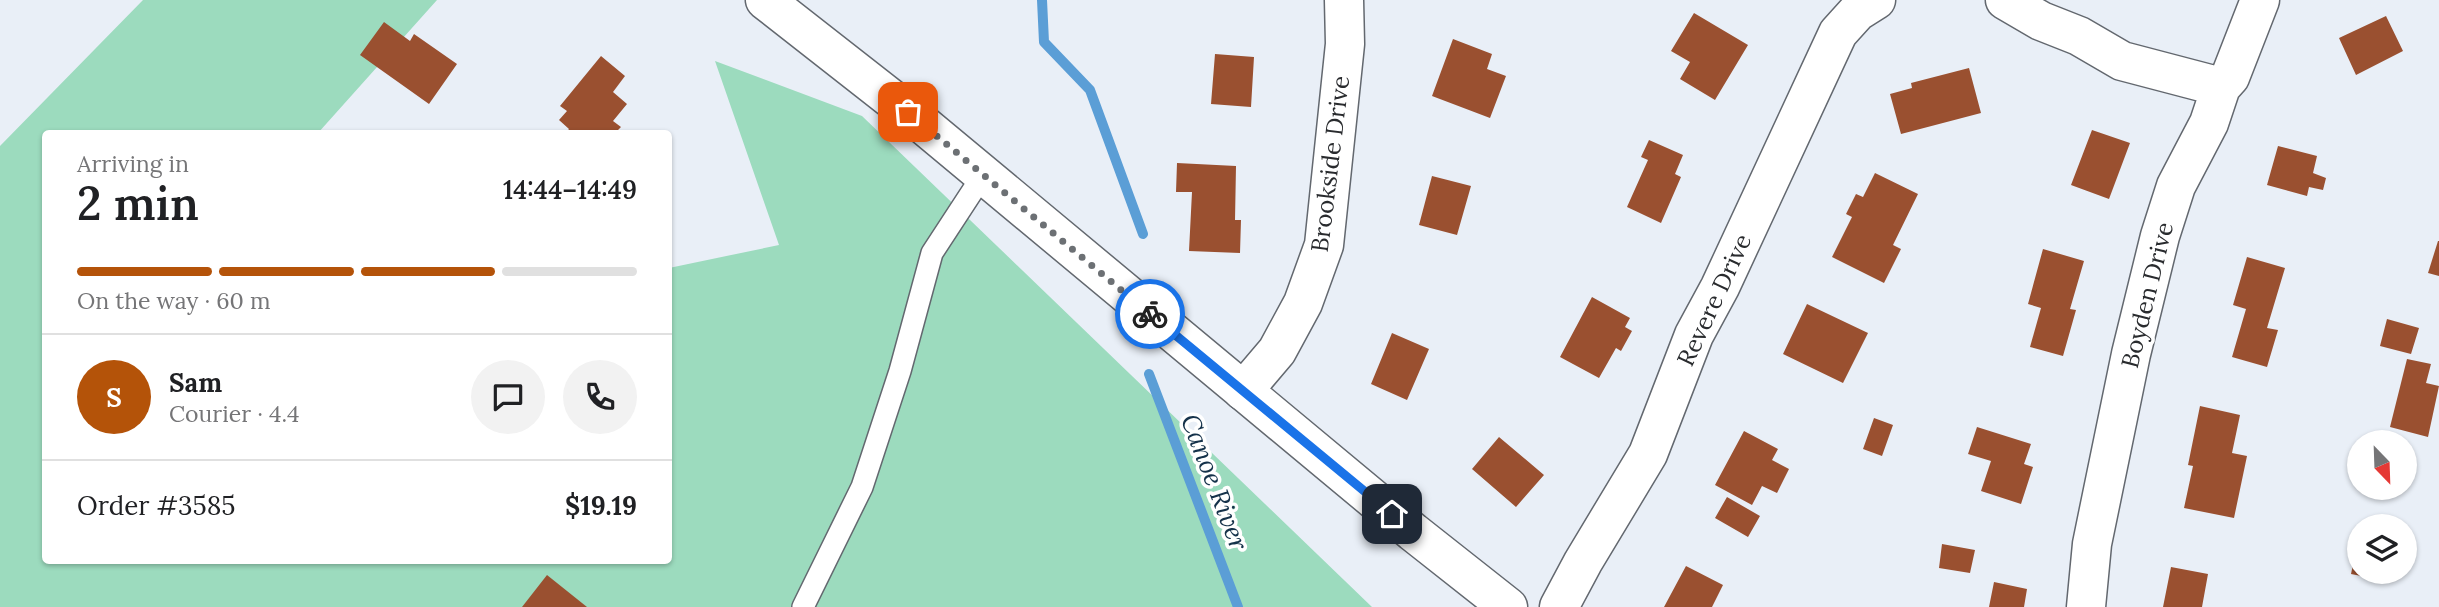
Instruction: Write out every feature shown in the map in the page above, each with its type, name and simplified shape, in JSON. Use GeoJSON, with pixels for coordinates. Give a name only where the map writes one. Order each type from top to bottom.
{"type":"FeatureCollection","features":[{"type":"Feature","properties":{"kind":"street"},"geometry":{"type":"LineString","coordinates":[[765,0],[908,112],[1508,607]]}},
{"type":"Feature","properties":{"kind":"street","name":"Brookside Drive"},"geometry":{"type":"LineString","coordinates":[[1243,391],[1277,351],[1303,303],[1324,245],[1345,44],[1344,0]]}},
{"type":"Feature","properties":{"kind":"street","name":"Revere Drive"},"geometry":{"type":"LineString","coordinates":[[1559,607],[1648,454],[1694,335],[1720,287],[1838,33],[1857,12],[1876,0]]}},
{"type":"Feature","properties":{"kind":"street"},"geometry":{"type":"LineString","coordinates":[[2005,0],[2041,21],[2079,36],[2122,61],[2221,87]]}},
{"type":"Feature","properties":{"kind":"street","name":"Boyden Drive"},"geometry":{"type":"LineString","coordinates":[[2086,607],[2092,544],[2131,354],[2160,236],[2176,187],[2208,123],[2221,87],[2230,76],[2260,0]]}},
{"type":"Feature","properties":{"kind":"lane"},"geometry":{"type":"LineString","coordinates":[[803,607],[862,487],[900,371],[932,253],[983,175]]}},
{"type":"Feature","properties":{"kind":"green space"},"geometry":{"type":"Polygon","coordinates":[[[143,0],[437,0],[321,130],[42,130],[42,564],[672,564],[672,267],[779,245],[715,61],[862,116],[1372,607],[0,607],[0,146],[143,0]]]}},
{"type":"Feature","properties":{"kind":"building"},"geometry":{"type":"Polygon","coordinates":[[[1694,13],[1748,45],[1715,100],[1680,79],[1690,62],[1671,51],[1694,13]]]}},
{"type":"Feature","properties":{"kind":"building"},"geometry":{"type":"Polygon","coordinates":[[[2386,16],[2403,51],[2356,75],[2339,38],[2386,16]]]}},
{"type":"Feature","properties":{"kind":"building"},"geometry":{"type":"Polygon","coordinates":[[[384,22],[410,41],[414,34],[457,64],[429,104],[360,55],[384,22]]]}},
{"type":"Feature","properties":{"kind":"building"},"geometry":{"type":"Polygon","coordinates":[[[1453,39],[1492,54],[1487,69],[1506,76],[1490,118],[1432,96],[1453,39]]]}},
{"type":"Feature","properties":{"kind":"building"},"geometry":{"type":"Polygon","coordinates":[[[1215,54],[1254,57],[1251,107],[1211,104],[1215,54]]]}},
{"type":"Feature","properties":{"kind":"building"},"geometry":{"type":"Polygon","coordinates":[[[601,56],[625,76],[613,92],[627,104],[613,121],[621,127],[618,130],[568,130],[559,120],[567,111],[560,106],[601,56]]]}},
{"type":"Feature","properties":{"kind":"building"},"geometry":{"type":"Polygon","coordinates":[[[1969,68],[1981,113],[1901,134],[1890,94],[1912,88],[1911,83],[1969,68]]]}},
{"type":"Feature","properties":{"kind":"building"},"geometry":{"type":"Polygon","coordinates":[[[2092,130],[2130,143],[2109,199],[2071,185],[2092,130]]]}},
{"type":"Feature","properties":{"kind":"building"},"geometry":{"type":"Polygon","coordinates":[[[1649,140],[1683,155],[1675,174],[1681,177],[1661,223],[1627,207],[1648,160],[1641,157],[1649,140]]]}},
{"type":"Feature","properties":{"kind":"building"},"geometry":{"type":"Polygon","coordinates":[[[2278,146],[2317,156],[2313,173],[2326,178],[2323,190],[2309,187],[2307,196],[2267,185],[2278,146]]]}},
{"type":"Feature","properties":{"kind":"building"},"geometry":{"type":"Polygon","coordinates":[[[1177,163],[1236,166],[1235,220],[1241,220],[1240,253],[1189,251],[1192,192],[1176,192],[1177,163]]]}},
{"type":"Feature","properties":{"kind":"building"},"geometry":{"type":"Polygon","coordinates":[[[1875,173],[1918,194],[1893,245],[1901,249],[1884,283],[1832,257],[1852,217],[1846,214],[1856,194],[1863,197],[1875,173]]]}},
{"type":"Feature","properties":{"kind":"building"},"geometry":{"type":"Polygon","coordinates":[[[1432,176],[1471,186],[1457,235],[1419,225],[1432,176]]]}},
{"type":"Feature","properties":{"kind":"building"},"geometry":{"type":"Polygon","coordinates":[[[2439,241],[2439,276],[2428,273],[2439,241]]]}},
{"type":"Feature","properties":{"kind":"building"},"geometry":{"type":"Polygon","coordinates":[[[2043,249],[2084,261],[2070,309],[2076,310],[2063,356],[2030,347],[2041,308],[2028,304],[2043,249]]]}},
{"type":"Feature","properties":{"kind":"building"},"geometry":{"type":"Polygon","coordinates":[[[2247,257],[2285,268],[2267,328],[2278,330],[2267,367],[2232,357],[2246,309],[2233,305],[2247,257]]]}},
{"type":"Feature","properties":{"kind":"building"},"geometry":{"type":"Polygon","coordinates":[[[1592,297],[1630,318],[1625,327],[1632,331],[1621,351],[1616,348],[1599,378],[1560,357],[1592,297]]]}},
{"type":"Feature","properties":{"kind":"building"},"geometry":{"type":"Polygon","coordinates":[[[1807,304],[1868,333],[1843,383],[1783,354],[1807,304]]]}},
{"type":"Feature","properties":{"kind":"building"},"geometry":{"type":"Polygon","coordinates":[[[2387,319],[2419,328],[2411,354],[2380,346],[2387,319]]]}},
{"type":"Feature","properties":{"kind":"building"},"geometry":{"type":"Polygon","coordinates":[[[1392,333],[1429,349],[1407,400],[1371,384],[1392,333]]]}},
{"type":"Feature","properties":{"kind":"building"},"geometry":{"type":"Polygon","coordinates":[[[2407,359],[2431,364],[2426,383],[2439,386],[2428,437],[2417,434],[2417,430],[2390,427],[2407,359]]]}},
{"type":"Feature","properties":{"kind":"building"},"geometry":{"type":"Polygon","coordinates":[[[2200,406],[2240,415],[2232,453],[2247,456],[2234,518],[2184,508],[2193,466],[2188,465],[2200,406]]]}},
{"type":"Feature","properties":{"kind":"building"},"geometry":{"type":"Polygon","coordinates":[[[1874,418],[1893,425],[1882,456],[1863,449],[1874,418]]]}},
{"type":"Feature","properties":{"kind":"building"},"geometry":{"type":"Polygon","coordinates":[[[1977,427],[2031,444],[2024,464],[2033,467],[2021,504],[1981,491],[1991,461],[1968,454],[1977,427]]]}},
{"type":"Feature","properties":{"kind":"building"},"geometry":{"type":"Polygon","coordinates":[[[1744,431],[1778,449],[1772,460],[1789,469],[1777,493],[1762,486],[1752,505],[1715,485],[1744,431]]]}},
{"type":"Feature","properties":{"kind":"building"},"geometry":{"type":"Polygon","coordinates":[[[1499,437],[1544,475],[1516,507],[1472,469],[1499,437]]]}},
{"type":"Feature","properties":{"kind":"building"},"geometry":{"type":"Polygon","coordinates":[[[1727,497],[1760,516],[1748,537],[1715,518],[1727,497]]]}},
{"type":"Feature","properties":{"kind":"building"},"geometry":{"type":"Polygon","coordinates":[[[1942,544],[1975,550],[1970,573],[1939,568],[1942,544]]]}},
{"type":"Feature","properties":{"kind":"building"},"geometry":{"type":"Polygon","coordinates":[[[1686,566],[1723,585],[1712,607],[1664,607],[1686,566]]]}},
{"type":"Feature","properties":{"kind":"building"},"geometry":{"type":"Polygon","coordinates":[[[2171,567],[2208,574],[2202,607],[2163,607],[2171,567]]]}},
{"type":"Feature","properties":{"kind":"building"},"geometry":{"type":"Polygon","coordinates":[[[547,575],[587,607],[522,607],[547,575]]]}},
{"type":"Feature","properties":{"kind":"building"},"geometry":{"type":"Polygon","coordinates":[[[1994,582],[2027,589],[2024,607],[1989,607],[1994,582]]]}},
{"type":"Feature","properties":{"kind":"waterway","name":"Canoe River"},"geometry":{"type":"LineString","coordinates":[[1042,0],[1044,42],[1090,90],[1143,234]]}},
{"type":"Feature","properties":{"kind":"waterway","name":"Canoe River"},"geometry":{"type":"LineString","coordinates":[[1149,374],[1238,607]]}},
{"type":"Feature","properties":{"kind":"way so far"},"geometry":{"type":"LineString","coordinates":[[908,112],[1150,314]]}},
{"type":"Feature","properties":{"kind":"route"},"geometry":{"type":"LineString","coordinates":[[1150,314],[1392,514]]}}]}
